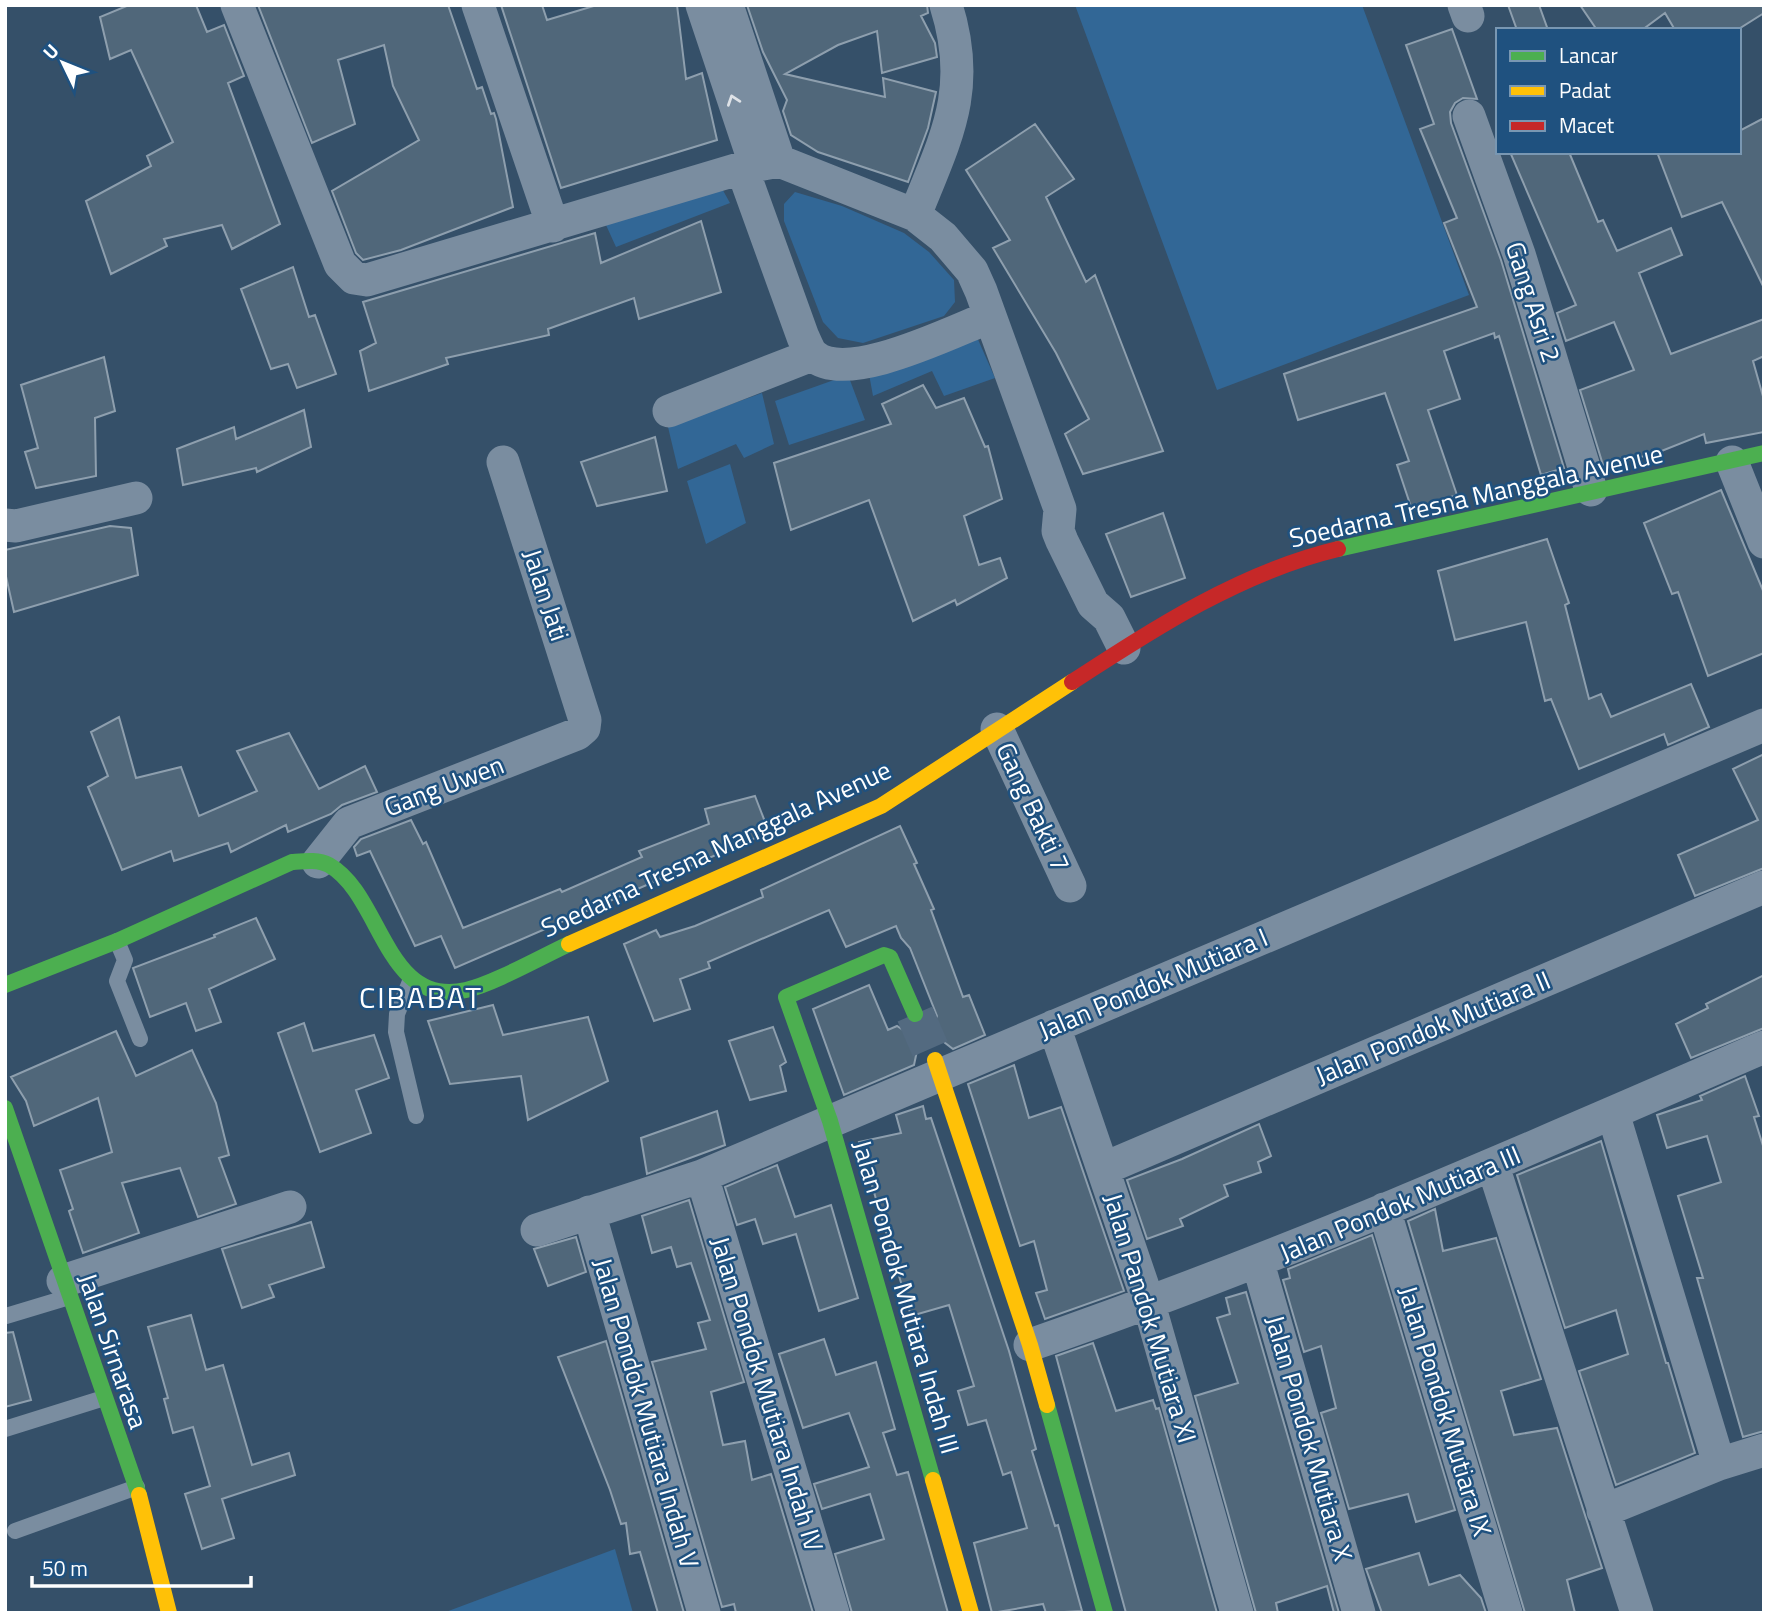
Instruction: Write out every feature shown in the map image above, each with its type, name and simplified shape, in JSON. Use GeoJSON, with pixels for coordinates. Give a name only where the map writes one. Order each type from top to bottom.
{"type":"FeatureCollection","features":[{"type":"Feature","properties":{"kind":"main road","name":"Soedarna Tresna Manggala Avenue"},"geometry":{"type":"LineString","coordinates":[[411,979],[440,992],[466,990],[881,806],[997,729],[1189,609],[1310,556],[1591,490],[1732,463],[1764,453]]}},
{"type":"Feature","properties":{"kind":"main road"},"geometry":{"type":"LineString","coordinates":[[5,985],[117,941],[292,862],[329,864],[345,877],[411,979]]}},
{"type":"Feature","properties":{"kind":"main road","name":"Jalan Pondok Mutiara Indah III"},"geometry":{"type":"LineString","coordinates":[[915,1014],[890,957],[884,955],[786,997],[830,1121],[971,1613]]}},
{"type":"Feature","properties":{"kind":"main road"},"geometry":{"type":"LineString","coordinates":[[938,1066],[1030,1345],[1105,1613]]}},
{"type":"Feature","properties":{"kind":"main road","name":"Jalan Sirnarasa"},"geometry":{"type":"LineString","coordinates":[[5,1108],[136,1487],[169,1613]]}},
{"type":"Feature","properties":{"kind":"street"},"geometry":{"type":"LineString","coordinates":[[237,5],[340,264],[354,278],[367,280],[759,165],[915,215],[943,237],[972,271],[1060,509],[1058,531],[1080,554],[1093,604],[1108,618],[1124,648]]}},
{"type":"Feature","properties":{"kind":"street"},"geometry":{"type":"LineString","coordinates":[[478,5],[553,226]]}},
{"type":"Feature","properties":{"kind":"street"},"geometry":{"type":"LineString","coordinates":[[702,5],[759,165]]}},
{"type":"Feature","properties":{"kind":"street"},"geometry":{"type":"LineString","coordinates":[[727,5],[759,165],[803,337],[812,355],[827,363],[869,363],[990,317]]}},
{"type":"Feature","properties":{"kind":"street"},"geometry":{"type":"LineString","coordinates":[[915,215],[951,125],[959,86],[952,24],[946,5]]}},
{"type":"Feature","properties":{"kind":"street","name":"Gang Asri 2"},"geometry":{"type":"LineString","coordinates":[[1469,116],[1519,254],[1591,490]]}},
{"type":"Feature","properties":{"kind":"street"},"geometry":{"type":"LineString","coordinates":[[669,411],[812,355]]}},
{"type":"Feature","properties":{"kind":"street","name":"Jalan Jati"},"geometry":{"type":"LineString","coordinates":[[503,462],[585,720],[584,728]]}},
{"type":"Feature","properties":{"kind":"street"},"geometry":{"type":"LineString","coordinates":[[1732,463],[1763,541]]}},
{"type":"Feature","properties":{"kind":"street"},"geometry":{"type":"LineString","coordinates":[[5,525],[16,526],[136,498]]}},
{"type":"Feature","properties":{"kind":"street","name":"Jalan Pondok Mutiara I"},"geometry":{"type":"LineString","coordinates":[[537,1230],[702,1176],[830,1121],[938,1066],[1055,1026],[1764,725]]}},
{"type":"Feature","properties":{"kind":"street","name":"Gang Uwen"},"geometry":{"type":"LineString","coordinates":[[318,862],[349,823],[577,734],[584,728]]}},
{"type":"Feature","properties":{"kind":"street","name":"Gang Bakti 7"},"geometry":{"type":"LineString","coordinates":[[997,729],[1070,886]]}},
{"type":"Feature","properties":{"kind":"street","name":"Jalan Pondok Mutiara II"},"geometry":{"type":"LineString","coordinates":[[1103,1169],[1764,887]]}},
{"type":"Feature","properties":{"kind":"street","name":"Jalan Pandok Mutiara XI"},"geometry":{"type":"LineString","coordinates":[[1055,1026],[1149,1304],[1237,1613]]}},
{"type":"Feature","properties":{"kind":"street","name":"Jalan Pondok Mutiara III"},"geometry":{"type":"LineString","coordinates":[[1030,1345],[1258,1263],[1493,1166],[1613,1113],[1762,1054]]}},
{"type":"Feature","properties":{"kind":"street"},"geometry":{"type":"LineString","coordinates":[[1613,1113],[1719,1464]]}},
{"type":"Feature","properties":{"kind":"street"},"geometry":{"type":"LineString","coordinates":[[1493,1166],[1637,1613]]}},
{"type":"Feature","properties":{"kind":"street","name":"Jalan Pondok Mutiara Indah IV"},"geometry":{"type":"LineString","coordinates":[[702,1176],[833,1613]]}},
{"type":"Feature","properties":{"kind":"street"},"geometry":{"type":"LineString","coordinates":[[66,1289],[290,1207]]}},
{"type":"Feature","properties":{"kind":"street","name":"Jalan Pondok Mutiara IX"},"geometry":{"type":"LineString","coordinates":[[1384,1209],[1506,1613]]}},
{"type":"Feature","properties":{"kind":"street","name":"Jalan Pondok Mutiara Indah V"},"geometry":{"type":"LineString","coordinates":[[589,1212],[704,1613]]}},
{"type":"Feature","properties":{"kind":"street","name":"Jalan Pondok Mutiara X"},"geometry":{"type":"LineString","coordinates":[[1258,1263],[1359,1613]]}},
{"type":"Feature","properties":{"kind":"street"},"geometry":{"type":"LineString","coordinates":[[1604,1511],[1719,1464],[1764,1450]]}},
{"type":"Feature","properties":{"kind":"lane"},"geometry":{"type":"LineString","coordinates":[[117,941],[125,960],[117,981],[140,1039]]}},
{"type":"Feature","properties":{"kind":"lane"},"geometry":{"type":"LineString","coordinates":[[411,979],[397,1014],[396,1032],[416,1116]]}},
{"type":"Feature","properties":{"kind":"lane"},"geometry":{"type":"LineString","coordinates":[[6,1317],[66,1289]]}},
{"type":"Feature","properties":{"kind":"lane"},"geometry":{"type":"LineString","coordinates":[[5,1429],[104,1398]]}},
{"type":"Feature","properties":{"kind":"lane"},"geometry":{"type":"LineString","coordinates":[[15,1531],[136,1487]]}},
{"type":"Feature","properties":{"kind":"shaded area"},"geometry":{"type":"Polygon","coordinates":[[[1075,5],[1362,5],[1469,295],[1217,390],[1075,5]]]}},
{"type":"Feature","properties":{"kind":"shaded area"},"geometry":{"type":"Polygon","coordinates":[[[720,185],[730,203],[616,247],[606,225],[720,185]]]}},
{"type":"Feature","properties":{"kind":"shaded area"},"geometry":{"type":"Polygon","coordinates":[[[795,192],[842,206],[904,233],[929,252],[954,280],[955,302],[944,316],[863,343],[838,338],[823,322],[784,221],[784,204],[795,192]]]}},
{"type":"Feature","properties":{"kind":"shaded area"},"geometry":{"type":"Polygon","coordinates":[[[976,335],[995,378],[944,396],[932,371],[873,396],[869,374],[976,335]]]}},
{"type":"Feature","properties":{"kind":"shaded area"},"geometry":{"type":"Polygon","coordinates":[[[848,375],[865,420],[789,445],[775,401],[848,375]]]}},
{"type":"Feature","properties":{"kind":"shaded area"},"geometry":{"type":"Polygon","coordinates":[[[762,393],[774,444],[744,458],[736,444],[678,469],[668,427],[762,393]]]}},
{"type":"Feature","properties":{"kind":"shaded area"},"geometry":{"type":"Polygon","coordinates":[[[730,464],[746,523],[706,544],[687,481],[730,464]]]}},
{"type":"Feature","properties":{"kind":"shaded area"},"geometry":{"type":"Polygon","coordinates":[[[615,1549],[633,1613],[443,1613],[615,1549]]]}},
{"type":"Feature","properties":{"kind":"building"},"geometry":{"type":"Polygon","coordinates":[[[129,5],[196,5],[207,32],[224,25],[244,76],[228,83],[280,224],[232,249],[222,225],[164,239],[167,246],[111,274],[86,201],[151,166],[147,156],[173,142],[131,50],[110,59],[100,17],[129,5]]]}},
{"type":"Feature","properties":{"kind":"building"},"geometry":{"type":"Polygon","coordinates":[[[258,5],[448,5],[477,89],[482,87],[491,114],[494,113],[496,119],[513,207],[401,250],[363,260],[356,253],[332,191],[419,140],[393,86],[384,45],[338,60],[355,124],[312,143],[258,5]]]}},
{"type":"Feature","properties":{"kind":"building"},"geometry":{"type":"Polygon","coordinates":[[[501,5],[542,5],[547,20],[597,5],[677,5],[686,79],[702,73],[717,140],[561,188],[501,5]]]}},
{"type":"Feature","properties":{"kind":"building"},"geometry":{"type":"Polygon","coordinates":[[[747,5],[927,5],[928,13],[921,16],[935,43],[937,57],[882,73],[877,31],[838,45],[785,74],[885,97],[883,78],[936,92],[928,128],[908,182],[818,152],[791,135],[783,111],[787,100],[763,52],[747,5]]]}},
{"type":"Feature","properties":{"kind":"building"},"geometry":{"type":"Polygon","coordinates":[[[1508,5],[1539,5],[1547,28],[1516,28],[1508,5]]]}},
{"type":"Feature","properties":{"kind":"building"},"geometry":{"type":"Polygon","coordinates":[[[1580,5],[1764,5],[1764,13],[1740,28],[1674,28],[1665,13],[1645,28],[1596,28],[1580,5]]]}},
{"type":"Feature","properties":{"kind":"building"},"geometry":{"type":"Polygon","coordinates":[[[1452,29],[1477,99],[1463,98],[1455,103],[1450,112],[1451,123],[1501,260],[1564,468],[1541,475],[1499,336],[1495,338],[1494,333],[1444,351],[1460,399],[1428,410],[1457,495],[1412,510],[1397,465],[1409,461],[1385,393],[1298,420],[1284,374],[1477,307],[1444,223],[1457,218],[1420,129],[1434,124],[1406,45],[1452,29]]]}},
{"type":"Feature","properties":{"kind":"building"},"geometry":{"type":"Polygon","coordinates":[[[1764,118],[1764,288],[1722,202],[1682,217],[1658,154],[1741,154],[1741,130],[1764,118]]]}},
{"type":"Feature","properties":{"kind":"building"},"geometry":{"type":"Polygon","coordinates":[[[1035,124],[1074,179],[1046,197],[1086,282],[1095,275],[1163,451],[1083,474],[1065,434],[1089,419],[1056,353],[993,248],[1010,240],[966,170],[1035,124]]]}},
{"type":"Feature","properties":{"kind":"building"},"geometry":{"type":"Polygon","coordinates":[[[1511,154],[1570,154],[1598,222],[1603,220],[1617,251],[1671,228],[1682,255],[1639,273],[1671,354],[1764,319],[1764,356],[1753,361],[1764,400],[1764,432],[1706,443],[1704,434],[1654,454],[1603,465],[1580,390],[1634,370],[1614,322],[1566,341],[1557,313],[1576,305],[1511,154]]]}},
{"type":"Feature","properties":{"kind":"building"},"geometry":{"type":"Polygon","coordinates":[[[701,221],[721,292],[639,319],[634,298],[548,329],[549,335],[446,358],[448,364],[369,391],[360,351],[376,343],[363,302],[595,233],[601,263],[701,221]]]}},
{"type":"Feature","properties":{"kind":"building"},"geometry":{"type":"Polygon","coordinates":[[[293,267],[309,317],[315,315],[336,374],[297,388],[288,364],[271,369],[241,289],[293,267]]]}},
{"type":"Feature","properties":{"kind":"building"},"geometry":{"type":"Polygon","coordinates":[[[104,357],[115,411],[95,418],[96,476],[36,488],[25,452],[38,448],[21,385],[104,357]]]}},
{"type":"Feature","properties":{"kind":"building"},"geometry":{"type":"Polygon","coordinates":[[[923,385],[936,408],[964,398],[985,447],[988,446],[1002,499],[964,516],[979,565],[1000,558],[1007,578],[957,605],[955,600],[913,621],[869,500],[791,530],[774,463],[891,424],[882,404],[923,385]]]}},
{"type":"Feature","properties":{"kind":"building"},"geometry":{"type":"Polygon","coordinates":[[[304,410],[311,447],[257,472],[256,468],[183,485],[177,449],[234,427],[236,439],[304,410]]]}},
{"type":"Feature","properties":{"kind":"building"},"geometry":{"type":"Polygon","coordinates":[[[655,437],[667,491],[597,506],[581,462],[655,437]]]}},
{"type":"Feature","properties":{"kind":"building"},"geometry":{"type":"Polygon","coordinates":[[[1721,490],[1764,593],[1764,653],[1708,676],[1678,592],[1672,594],[1644,523],[1721,490]]]}},
{"type":"Feature","properties":{"kind":"building"},"geometry":{"type":"Polygon","coordinates":[[[1163,513],[1185,578],[1131,597],[1106,534],[1163,513]]]}},
{"type":"Feature","properties":{"kind":"building"},"geometry":{"type":"Polygon","coordinates":[[[110,526],[131,528],[138,575],[14,612],[5,572],[5,550],[110,526]]]}},
{"type":"Feature","properties":{"kind":"building"},"geometry":{"type":"Polygon","coordinates":[[[1547,539],[1569,603],[1565,605],[1589,699],[1601,694],[1611,717],[1691,684],[1709,727],[1668,745],[1664,734],[1579,769],[1551,699],[1545,701],[1526,622],[1455,640],[1438,571],[1547,539]]]}},
{"type":"Feature","properties":{"kind":"building"},"geometry":{"type":"Polygon","coordinates":[[[119,717],[136,778],[181,767],[199,816],[257,791],[237,751],[289,733],[319,789],[365,766],[377,792],[342,805],[331,814],[288,832],[286,825],[231,852],[228,843],[174,861],[171,851],[122,870],[88,787],[108,776],[91,732],[119,717]]]}},
{"type":"Feature","properties":{"kind":"building"},"geometry":{"type":"Polygon","coordinates":[[[1764,754],[1764,868],[1695,896],[1678,855],[1758,820],[1733,769],[1764,754]]]}},
{"type":"Feature","properties":{"kind":"building"},"geometry":{"type":"Polygon","coordinates":[[[755,796],[769,832],[455,968],[441,936],[415,946],[370,851],[357,856],[354,847],[361,839],[411,820],[423,844],[426,842],[463,928],[560,889],[562,892],[642,857],[639,851],[709,824],[705,809],[755,796]]]}},
{"type":"Feature","properties":{"kind":"building"},"geometry":{"type":"Polygon","coordinates":[[[900,826],[934,909],[931,910],[963,997],[969,995],[985,1035],[953,1049],[940,1039],[927,1040],[918,1046],[914,1065],[844,1095],[813,1009],[869,985],[888,1030],[897,1026],[912,1036],[923,1034],[933,1026],[937,1016],[910,948],[901,938],[896,926],[846,947],[829,910],[708,962],[710,968],[680,979],[690,1009],[654,1021],[624,944],[656,930],[660,937],[695,926],[763,897],[761,890],[900,826]]]}},
{"type":"Feature","properties":{"kind":"building"},"geometry":{"type":"Polygon","coordinates":[[[256,918],[275,959],[209,989],[221,1022],[196,1031],[186,1003],[150,1017],[133,968],[215,937],[214,935],[256,918]]]}},
{"type":"Feature","properties":{"kind":"building"},"geometry":{"type":"Polygon","coordinates":[[[1764,975],[1764,1028],[1691,1058],[1676,1024],[1708,1008],[1706,1004],[1764,975]]]}},
{"type":"Feature","properties":{"kind":"building"},"geometry":{"type":"Polygon","coordinates":[[[493,1005],[503,1035],[588,1017],[608,1081],[528,1120],[521,1076],[450,1084],[428,1021],[493,1005]]]}},
{"type":"Feature","properties":{"kind":"building"},"geometry":{"type":"Polygon","coordinates":[[[304,1023],[313,1051],[374,1035],[389,1078],[356,1090],[371,1133],[320,1152],[278,1033],[304,1023]]]}},
{"type":"Feature","properties":{"kind":"building"},"geometry":{"type":"Polygon","coordinates":[[[773,1027],[786,1062],[780,1066],[786,1091],[750,1100],[729,1041],[773,1027]]]}},
{"type":"Feature","properties":{"kind":"building"},"geometry":{"type":"Polygon","coordinates":[[[116,1031],[136,1076],[192,1050],[216,1103],[229,1155],[219,1158],[236,1204],[198,1217],[180,1168],[122,1183],[139,1233],[83,1253],[69,1211],[73,1209],[60,1170],[112,1152],[98,1098],[34,1126],[26,1101],[11,1077],[116,1031]]]}},
{"type":"Feature","properties":{"kind":"building"},"geometry":{"type":"Polygon","coordinates":[[[1014,1065],[1029,1118],[1061,1107],[1124,1291],[1045,1319],[1036,1293],[1047,1290],[1034,1241],[1020,1246],[968,1084],[1014,1065]]]}},
{"type":"Feature","properties":{"kind":"building"},"geometry":{"type":"Polygon","coordinates":[[[1745,1076],[1759,1116],[1754,1117],[1764,1149],[1764,1431],[1743,1437],[1697,1278],[1703,1278],[1678,1196],[1721,1182],[1707,1136],[1667,1148],[1657,1115],[1702,1100],[1700,1096],[1745,1076]]]}},
{"type":"Feature","properties":{"kind":"building"},"geometry":{"type":"Polygon","coordinates":[[[923,1106],[926,1119],[931,1118],[1009,1351],[1036,1449],[1032,1451],[1055,1526],[1058,1525],[1082,1611],[1046,1613],[1043,1604],[992,1613],[974,1543],[1027,1528],[1011,1472],[1003,1475],[986,1420],[968,1425],[958,1391],[974,1386],[949,1305],[911,1316],[859,1142],[901,1133],[896,1115],[923,1106]]]}},
{"type":"Feature","properties":{"kind":"building"},"geometry":{"type":"Polygon","coordinates":[[[717,1111],[725,1145],[647,1174],[641,1138],[717,1111]]]}},
{"type":"Feature","properties":{"kind":"building"},"geometry":{"type":"Polygon","coordinates":[[[1259,1124],[1271,1156],[1258,1162],[1261,1172],[1224,1185],[1228,1196],[1180,1219],[1183,1226],[1147,1239],[1127,1180],[1182,1159],[1259,1124]]]}},
{"type":"Feature","properties":{"kind":"building"},"geometry":{"type":"Polygon","coordinates":[[[1601,1141],[1695,1453],[1616,1485],[1579,1371],[1628,1354],[1616,1310],[1565,1328],[1517,1175],[1601,1141]]]}},
{"type":"Feature","properties":{"kind":"building"},"geometry":{"type":"Polygon","coordinates":[[[777,1165],[795,1217],[831,1205],[858,1298],[819,1311],[796,1234],[763,1244],[755,1219],[737,1225],[725,1187],[777,1165]]]}},
{"type":"Feature","properties":{"kind":"building"},"geometry":{"type":"Polygon","coordinates":[[[689,1200],[744,1382],[711,1392],[723,1445],[745,1441],[752,1480],[771,1474],[813,1613],[736,1613],[734,1604],[722,1607],[652,1362],[706,1349],[698,1323],[710,1320],[691,1263],[677,1267],[671,1247],[652,1253],[642,1216],[689,1200]]]}},
{"type":"Feature","properties":{"kind":"building"},"geometry":{"type":"Polygon","coordinates":[[[1435,1209],[1443,1251],[1496,1238],[1541,1379],[1501,1391],[1514,1435],[1557,1428],[1602,1568],[1567,1580],[1575,1613],[1525,1613],[1408,1221],[1435,1209]]]}},
{"type":"Feature","properties":{"kind":"building"},"geometry":{"type":"Polygon","coordinates":[[[311,1222],[324,1267],[269,1285],[274,1297],[242,1308],[222,1249],[311,1222]]]}},
{"type":"Feature","properties":{"kind":"building"},"geometry":{"type":"Polygon","coordinates":[[[1372,1235],[1455,1510],[1416,1522],[1408,1494],[1349,1509],[1321,1413],[1336,1408],[1321,1346],[1304,1352],[1283,1280],[1290,1278],[1288,1269],[1372,1235]]]}},
{"type":"Feature","properties":{"kind":"building"},"geometry":{"type":"Polygon","coordinates":[[[576,1237],[586,1272],[548,1286],[534,1249],[576,1237]]]}},
{"type":"Feature","properties":{"kind":"building"},"geometry":{"type":"Polygon","coordinates":[[[1246,1292],[1339,1613],[1334,1613],[1327,1586],[1276,1603],[1278,1613],[1256,1613],[1195,1396],[1238,1383],[1217,1318],[1230,1314],[1226,1298],[1246,1292]]]}},
{"type":"Feature","properties":{"kind":"building"},"geometry":{"type":"Polygon","coordinates":[[[191,1315],[206,1370],[223,1365],[252,1465],[289,1453],[295,1475],[222,1499],[234,1538],[202,1549],[185,1494],[210,1486],[193,1427],[173,1433],[164,1399],[168,1398],[148,1327],[191,1315]]]}},
{"type":"Feature","properties":{"kind":"building"},"geometry":{"type":"Polygon","coordinates":[[[13,1332],[31,1400],[5,1407],[5,1333],[13,1332]]]}},
{"type":"Feature","properties":{"kind":"building"},"geometry":{"type":"Polygon","coordinates":[[[824,1339],[836,1375],[876,1362],[895,1429],[883,1433],[897,1475],[908,1472],[948,1613],[852,1613],[835,1554],[884,1539],[870,1494],[822,1509],[814,1484],[869,1467],[849,1413],[803,1428],[779,1354],[824,1339]]]}},
{"type":"Feature","properties":{"kind":"building"},"geometry":{"type":"Polygon","coordinates":[[[606,1341],[684,1613],[658,1613],[640,1552],[630,1554],[626,1523],[621,1524],[558,1357],[606,1341]]]}},
{"type":"Feature","properties":{"kind":"building"},"geometry":{"type":"Polygon","coordinates":[[[1093,1343],[1116,1411],[1153,1400],[1156,1409],[1159,1408],[1217,1613],[1126,1613],[1056,1356],[1093,1343]]]}},
{"type":"Feature","properties":{"kind":"building"},"geometry":{"type":"Polygon","coordinates":[[[1419,1553],[1429,1585],[1460,1575],[1481,1598],[1486,1613],[1382,1613],[1366,1569],[1419,1553]]]}},
{"type":"Feature","properties":{"kind":"tunnel"},"geometry":{"type":"LineString","coordinates":[[915,1014],[935,1060]]}},
{"type":"Feature","properties":{"kind":"traffic: fast"},"geometry":{"type":"LineString","coordinates":[[1338,549],[1764,453]]}},
{"type":"Feature","properties":{"kind":"traffic: fast"},"geometry":{"type":"LineString","coordinates":[[5,985],[117,941],[292,862],[301,861],[325,863],[347,880],[401,967],[418,983],[439,991],[477,987],[569,944]]}},
{"type":"Feature","properties":{"kind":"traffic: fast"},"geometry":{"type":"LineString","coordinates":[[915,1014],[890,957],[884,955],[786,997],[830,1121],[933,1480]]}},
{"type":"Feature","properties":{"kind":"traffic: fast"},"geometry":{"type":"LineString","coordinates":[[5,1108],[139,1495]]}},
{"type":"Feature","properties":{"kind":"traffic: fast"},"geometry":{"type":"LineString","coordinates":[[1047,1405],[1105,1613]]}},
{"type":"Feature","properties":{"kind":"traffic: slow"},"geometry":{"type":"LineString","coordinates":[[569,944],[881,806],[1072,682]]}},
{"type":"Feature","properties":{"kind":"traffic: slow"},"geometry":{"type":"LineString","coordinates":[[935,1060],[1030,1345],[1047,1405]]}},
{"type":"Feature","properties":{"kind":"traffic: slow"},"geometry":{"type":"LineString","coordinates":[[933,1480],[971,1613]]}},
{"type":"Feature","properties":{"kind":"traffic: slow"},"geometry":{"type":"LineString","coordinates":[[139,1495],[169,1613]]}},
{"type":"Feature","properties":{"kind":"traffic: jam"},"geometry":{"type":"LineString","coordinates":[[1072,682],[1167,622],[1233,587],[1302,559],[1338,549]]}},
{"type":"Feature","properties":{"kind":"district","name":"CIBABAT"},"geometry":{"type":"Point","coordinates":[421,998]}}]}
